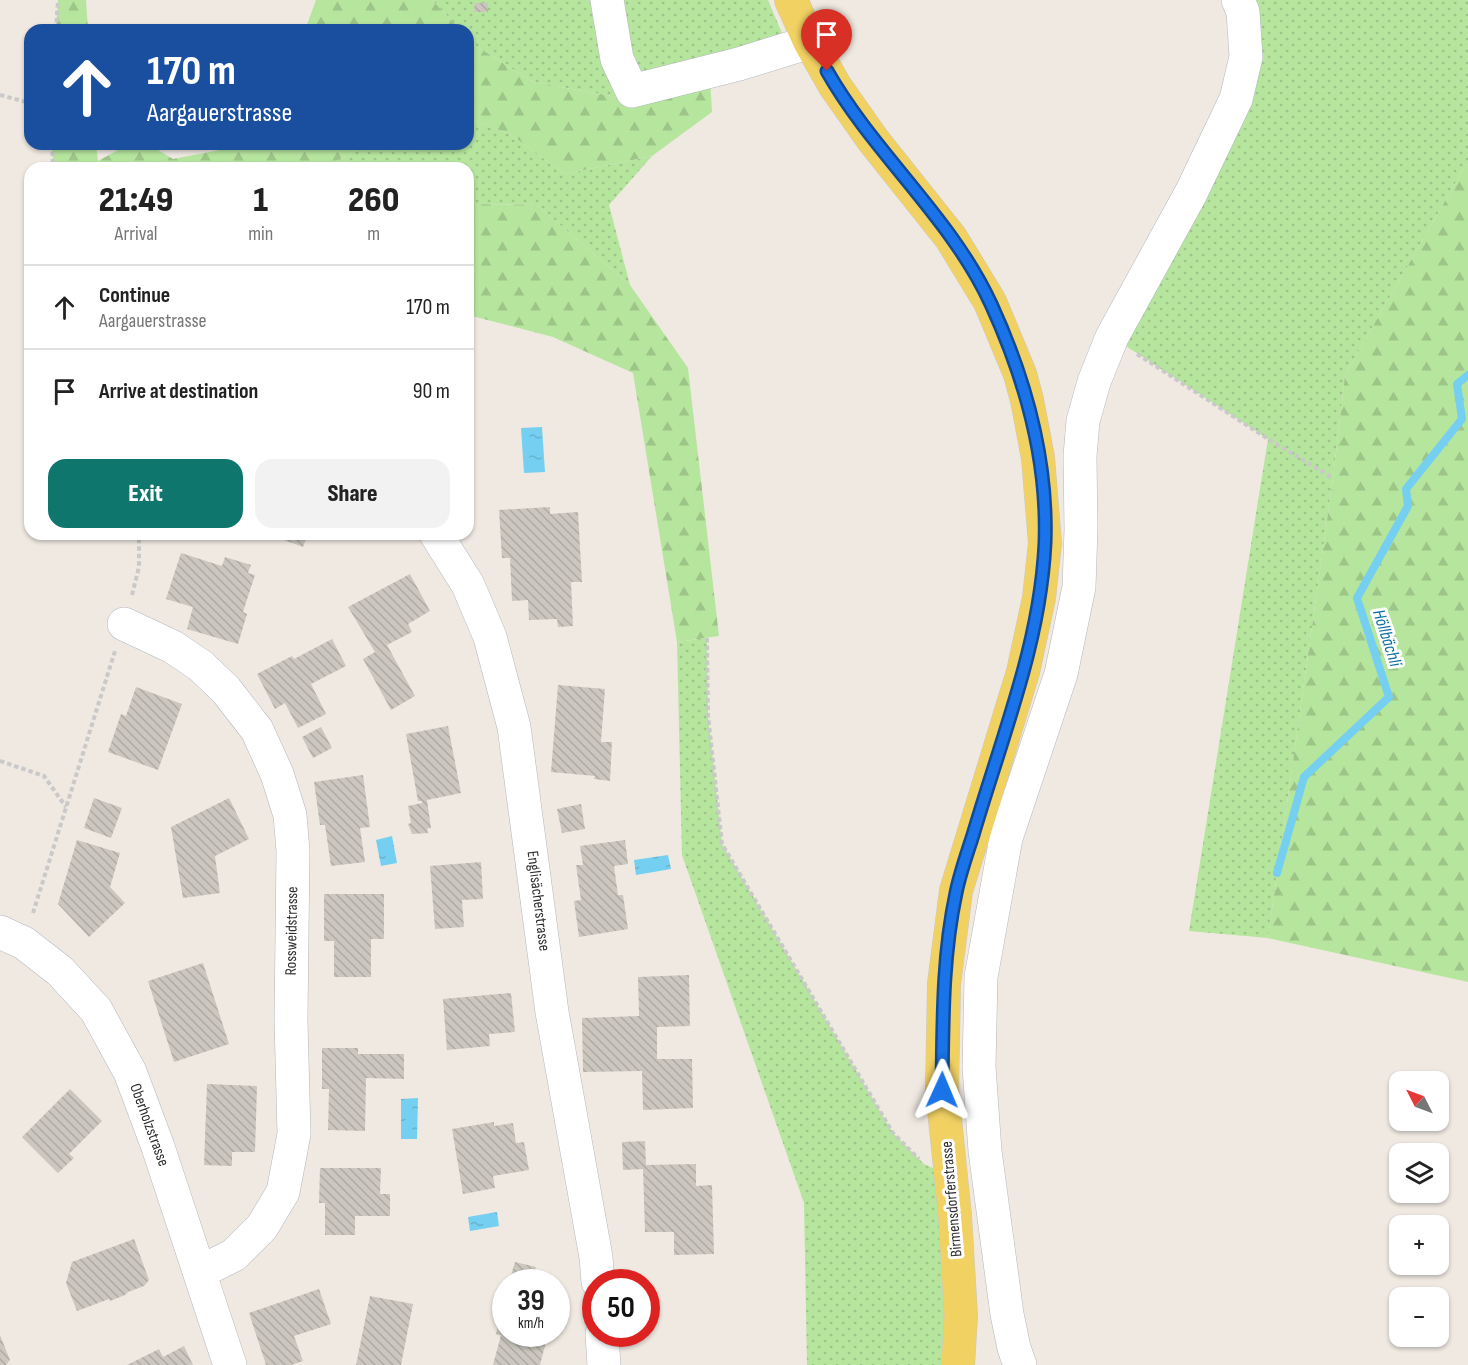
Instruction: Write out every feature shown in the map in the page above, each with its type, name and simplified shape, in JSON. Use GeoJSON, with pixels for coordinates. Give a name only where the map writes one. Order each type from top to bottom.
{"type":"FeatureCollection","features":[{"type":"Feature","properties":{"kind":"main road","name":"Birmensdorferstrasse"},"geometry":{"type":"LineString","coordinates":[[791,0],[810,42],[835,86],[860,122],[951,238],[990,302],[1009,344],[1027,400],[1038,458],[1045,543],[1039,598],[1023,672],[956,891],[944,984],[942,1090],[961,1316],[958,1365]]}},
{"type":"Feature","properties":{"kind":"street"},"geometry":{"type":"LineString","coordinates":[[607,0],[617,59],[632,91],[739,64],[810,42]]}},
{"type":"Feature","properties":{"kind":"street"},"geometry":{"type":"LineString","coordinates":[[1020,1365],[1007,1314],[985,1150],[979,1067],[981,977],[1006,838],[1061,674],[1079,587],[1080,456],[1083,421],[1094,382],[1112,338],[1191,194],[1236,99],[1246,57],[1243,12],[1238,0]]}},
{"type":"Feature","properties":{"kind":"street","name":"Englisächerstrasse"},"geometry":{"type":"LineString","coordinates":[[440,540],[468,585],[490,637],[514,727],[552,1012],[597,1269]]}},
{"type":"Feature","properties":{"kind":"street","name":"Rossweidstrasse"},"geometry":{"type":"LineString","coordinates":[[124,624],[173,647],[201,666],[226,690],[257,730],[277,774],[290,815],[293,851],[291,1020],[294,1134],[283,1192],[262,1227],[234,1255],[200,1272]]}},
{"type":"Feature","properties":{"kind":"street","name":"Oberholzstrasse"},"geometry":{"type":"LineString","coordinates":[[12,937],[60,971],[96,1010],[130,1072],[230,1365]]}},
{"type":"Feature","properties":{"kind":"street"},"geometry":{"type":"LineString","coordinates":[[603,1347],[604,1365]]}},
{"type":"Feature","properties":{"kind":"path"},"geometry":{"type":"LineString","coordinates":[[56,24],[58,0]]}},
{"type":"Feature","properties":{"kind":"path"},"geometry":{"type":"LineString","coordinates":[[0,95],[24,101]]}},
{"type":"Feature","properties":{"kind":"path"},"geometry":{"type":"LineString","coordinates":[[1112,338],[1268,439],[1333,478]]}},
{"type":"Feature","properties":{"kind":"path"},"geometry":{"type":"LineString","coordinates":[[12,937],[66,807],[124,624],[139,567],[139,540]]}},
{"type":"Feature","properties":{"kind":"path"},"geometry":{"type":"LineString","coordinates":[[707,638],[708,715],[722,844],[893,1133],[924,1164],[951,1176]]}},
{"type":"Feature","properties":{"kind":"path"},"geometry":{"type":"LineString","coordinates":[[0,761],[44,776],[66,807]]}},
{"type":"Feature","properties":{"kind":"green space"},"geometry":{"type":"Polygon","coordinates":[[[58,0],[86,0],[88,24],[56,24],[58,0]]]}},
{"type":"Feature","properties":{"kind":"green space"},"geometry":{"type":"Polygon","coordinates":[[[316,0],[432,0],[455,24],[307,24],[316,0]]]}},
{"type":"Feature","properties":{"kind":"green space"},"geometry":{"type":"Polygon","coordinates":[[[432,0],[768,0],[784,38],[617,97],[533,82],[476,46],[474,44],[474,24],[455,24],[432,0]]]}},
{"type":"Feature","properties":{"kind":"green space"},"geometry":{"type":"Polygon","coordinates":[[[1238,0],[1468,0],[1468,161],[1345,375],[1333,478],[1268,938],[1189,931],[1268,439],[1112,337],[1236,99],[1238,0]]]}},
{"type":"Feature","properties":{"kind":"green space"},"geometry":{"type":"Polygon","coordinates":[[[474,44],[533,82],[617,97],[710,78],[712,112],[652,156],[565,174],[510,134],[474,121],[474,44]]]}},
{"type":"Feature","properties":{"kind":"green space"},"geometry":{"type":"Polygon","coordinates":[[[474,121],[510,134],[565,174],[652,156],[609,205],[630,285],[537,205],[474,204],[474,162],[334,162],[356,150],[474,150],[474,121]]]}},
{"type":"Feature","properties":{"kind":"green space"},"geometry":{"type":"Polygon","coordinates":[[[52,150],[97,150],[98,161],[118,150],[158,150],[173,159],[220,150],[356,150],[334,162],[53,162],[52,150]]]}},
{"type":"Feature","properties":{"kind":"green space"},"geometry":{"type":"Polygon","coordinates":[[[1468,161],[1468,982],[1268,938],[1333,478],[1345,375],[1468,161]]]}},
{"type":"Feature","properties":{"kind":"green space"},"geometry":{"type":"Polygon","coordinates":[[[474,204],[537,205],[630,285],[688,368],[719,636],[677,642],[633,373],[553,337],[474,317],[474,204]]]}},
{"type":"Feature","properties":{"kind":"green space"},"geometry":{"type":"Polygon","coordinates":[[[707,638],[708,715],[722,844],[893,1133],[924,1164],[951,1176],[958,1365],[807,1365],[804,1203],[682,855],[677,642],[707,638]]]}},
{"type":"Feature","properties":{"kind":"water"},"geometry":{"type":"Polygon","coordinates":[[[542,427],[545,472],[524,473],[521,428],[542,427]]]}},
{"type":"Feature","properties":{"kind":"water"},"geometry":{"type":"Polygon","coordinates":[[[392,836],[397,863],[381,866],[376,840],[392,836]]]}},
{"type":"Feature","properties":{"kind":"water"},"geometry":{"type":"Polygon","coordinates":[[[668,855],[671,869],[636,875],[634,860],[668,855]]]}},
{"type":"Feature","properties":{"kind":"water"},"geometry":{"type":"Polygon","coordinates":[[[418,1098],[417,1139],[401,1139],[401,1099],[418,1098]]]}},
{"type":"Feature","properties":{"kind":"water"},"geometry":{"type":"Polygon","coordinates":[[[497,1212],[499,1226],[470,1231],[468,1217],[497,1212]]]}},
{"type":"Feature","properties":{"kind":"building"},"geometry":{"type":"Polygon","coordinates":[[[475,3],[488,3],[488,12],[474,12],[475,3]]]}},
{"type":"Feature","properties":{"kind":"building"},"geometry":{"type":"Polygon","coordinates":[[[550,507],[550,514],[578,512],[582,582],[571,582],[573,626],[558,627],[557,619],[529,620],[528,600],[512,601],[510,558],[502,558],[499,510],[550,507]]]}},
{"type":"Feature","properties":{"kind":"building"},"geometry":{"type":"Polygon","coordinates":[[[284,540],[306,540],[303,547],[284,540]]]}},
{"type":"Feature","properties":{"kind":"building"},"geometry":{"type":"Polygon","coordinates":[[[181,553],[222,566],[225,557],[251,565],[248,573],[255,575],[243,612],[247,614],[238,644],[187,629],[193,607],[166,599],[181,553]]]}},
{"type":"Feature","properties":{"kind":"building"},"geometry":{"type":"Polygon","coordinates":[[[410,574],[430,611],[408,624],[412,632],[387,645],[415,696],[391,710],[363,659],[375,652],[348,607],[410,574]]]}},
{"type":"Feature","properties":{"kind":"building"},"geometry":{"type":"Polygon","coordinates":[[[332,639],[346,666],[311,684],[326,714],[298,728],[285,703],[275,709],[257,674],[292,656],[294,659],[332,639]]]}},
{"type":"Feature","properties":{"kind":"building"},"geometry":{"type":"Polygon","coordinates":[[[558,685],[605,689],[601,742],[612,742],[610,781],[594,779],[595,776],[551,772],[558,685]]]}},
{"type":"Feature","properties":{"kind":"building"},"geometry":{"type":"Polygon","coordinates":[[[136,687],[182,704],[158,770],[108,752],[121,714],[126,716],[136,687]]]}},
{"type":"Feature","properties":{"kind":"building"},"geometry":{"type":"Polygon","coordinates":[[[448,726],[461,793],[427,800],[431,828],[427,829],[428,833],[412,834],[408,824],[411,823],[408,806],[422,803],[422,801],[418,801],[406,734],[448,726]]]}},
{"type":"Feature","properties":{"kind":"building"},"geometry":{"type":"Polygon","coordinates":[[[321,727],[332,748],[313,758],[302,737],[321,727]]]}},
{"type":"Feature","properties":{"kind":"building"},"geometry":{"type":"Polygon","coordinates":[[[363,775],[370,827],[360,828],[365,862],[331,866],[325,825],[320,825],[314,782],[363,775]]]}},
{"type":"Feature","properties":{"kind":"building"},"geometry":{"type":"Polygon","coordinates":[[[94,798],[122,808],[111,838],[84,828],[94,798]]]}},
{"type":"Feature","properties":{"kind":"building"},"geometry":{"type":"Polygon","coordinates":[[[229,798],[249,839],[215,856],[220,893],[183,898],[171,827],[229,798]]]}},
{"type":"Feature","properties":{"kind":"building"},"geometry":{"type":"Polygon","coordinates":[[[581,804],[585,829],[562,833],[557,809],[581,804]]]}},
{"type":"Feature","properties":{"kind":"building"},"geometry":{"type":"Polygon","coordinates":[[[77,840],[120,853],[110,887],[125,903],[89,937],[58,904],[77,840]]]}},
{"type":"Feature","properties":{"kind":"building"},"geometry":{"type":"Polygon","coordinates":[[[625,840],[628,864],[614,866],[618,895],[623,895],[628,929],[579,937],[574,901],[581,900],[576,865],[583,865],[580,846],[625,840]]]}},
{"type":"Feature","properties":{"kind":"building"},"geometry":{"type":"Polygon","coordinates":[[[481,862],[483,899],[462,900],[464,927],[435,929],[430,866],[481,862]]]}},
{"type":"Feature","properties":{"kind":"building"},"geometry":{"type":"Polygon","coordinates":[[[324,894],[384,894],[384,939],[371,939],[371,977],[334,977],[334,941],[324,941],[324,894]]]}},
{"type":"Feature","properties":{"kind":"building"},"geometry":{"type":"Polygon","coordinates":[[[203,963],[229,1044],[174,1062],[148,981],[203,963]]]}},
{"type":"Feature","properties":{"kind":"building"},"geometry":{"type":"Polygon","coordinates":[[[689,975],[690,1026],[657,1027],[657,1059],[692,1059],[693,1108],[643,1110],[642,1071],[583,1072],[582,1018],[639,1016],[638,977],[689,975]]]}},
{"type":"Feature","properties":{"kind":"building"},"geometry":{"type":"Polygon","coordinates":[[[511,993],[515,1032],[489,1034],[490,1046],[447,1050],[443,999],[511,993]]]}},
{"type":"Feature","properties":{"kind":"building"},"geometry":{"type":"Polygon","coordinates":[[[322,1048],[358,1048],[358,1054],[404,1054],[404,1079],[366,1078],[365,1131],[328,1130],[329,1089],[322,1089],[322,1048]]]}},
{"type":"Feature","properties":{"kind":"building"},"geometry":{"type":"Polygon","coordinates":[[[207,1084],[257,1086],[255,1152],[232,1152],[232,1166],[204,1165],[207,1084]]]}},
{"type":"Feature","properties":{"kind":"building"},"geometry":{"type":"Polygon","coordinates":[[[70,1089],[102,1121],[69,1154],[74,1158],[58,1173],[22,1137],[70,1089]]]}},
{"type":"Feature","properties":{"kind":"building"},"geometry":{"type":"Polygon","coordinates":[[[494,1122],[494,1126],[513,1123],[516,1143],[524,1142],[529,1170],[493,1176],[495,1188],[463,1194],[452,1129],[494,1122]]]}},
{"type":"Feature","properties":{"kind":"building"},"geometry":{"type":"Polygon","coordinates":[[[645,1141],[646,1165],[696,1164],[696,1186],[712,1185],[714,1254],[674,1255],[674,1232],[645,1232],[643,1169],[623,1170],[622,1142],[645,1141]]]}},
{"type":"Feature","properties":{"kind":"building"},"geometry":{"type":"Polygon","coordinates":[[[320,1168],[381,1168],[380,1194],[390,1194],[390,1216],[355,1216],[355,1235],[325,1235],[325,1203],[319,1203],[320,1168]]]}},
{"type":"Feature","properties":{"kind":"building"},"geometry":{"type":"Polygon","coordinates":[[[134,1239],[149,1280],[144,1286],[125,1295],[77,1311],[66,1283],[72,1262],[134,1239]]]}},
{"type":"Feature","properties":{"kind":"building"},"geometry":{"type":"Polygon","coordinates":[[[515,1262],[536,1267],[535,1269],[513,1269],[515,1262]]]}},
{"type":"Feature","properties":{"kind":"building"},"geometry":{"type":"Polygon","coordinates":[[[319,1289],[331,1324],[294,1336],[303,1361],[291,1365],[266,1365],[249,1313],[319,1289]]]}},
{"type":"Feature","properties":{"kind":"building"},"geometry":{"type":"Polygon","coordinates":[[[370,1296],[413,1304],[401,1365],[356,1365],[370,1296]]]}},
{"type":"Feature","properties":{"kind":"building"},"geometry":{"type":"Polygon","coordinates":[[[0,1335],[10,1360],[6,1365],[0,1365],[0,1335]]]}},
{"type":"Feature","properties":{"kind":"building"},"geometry":{"type":"Polygon","coordinates":[[[184,1346],[193,1365],[127,1365],[159,1349],[163,1357],[184,1346]]]}},
{"type":"Feature","properties":{"kind":"building"},"geometry":{"type":"Polygon","coordinates":[[[498,1347],[545,1347],[540,1365],[493,1365],[498,1347]]]}},
{"type":"Feature","properties":{"kind":"waterway","name":"Höllbächli"},"geometry":{"type":"LineString","coordinates":[[1277,873],[1304,777],[1389,697],[1357,598],[1408,506],[1406,489],[1462,419],[1457,384],[1468,375]]}},
{"type":"Feature","properties":{"kind":"route"},"geometry":{"type":"LineString","coordinates":[[827,71],[873,140],[951,238],[990,302],[1009,344],[1027,400],[1043,499],[1045,543],[1039,598],[1033,627],[1023,672],[956,891],[944,984],[942,1090]]}}]}
